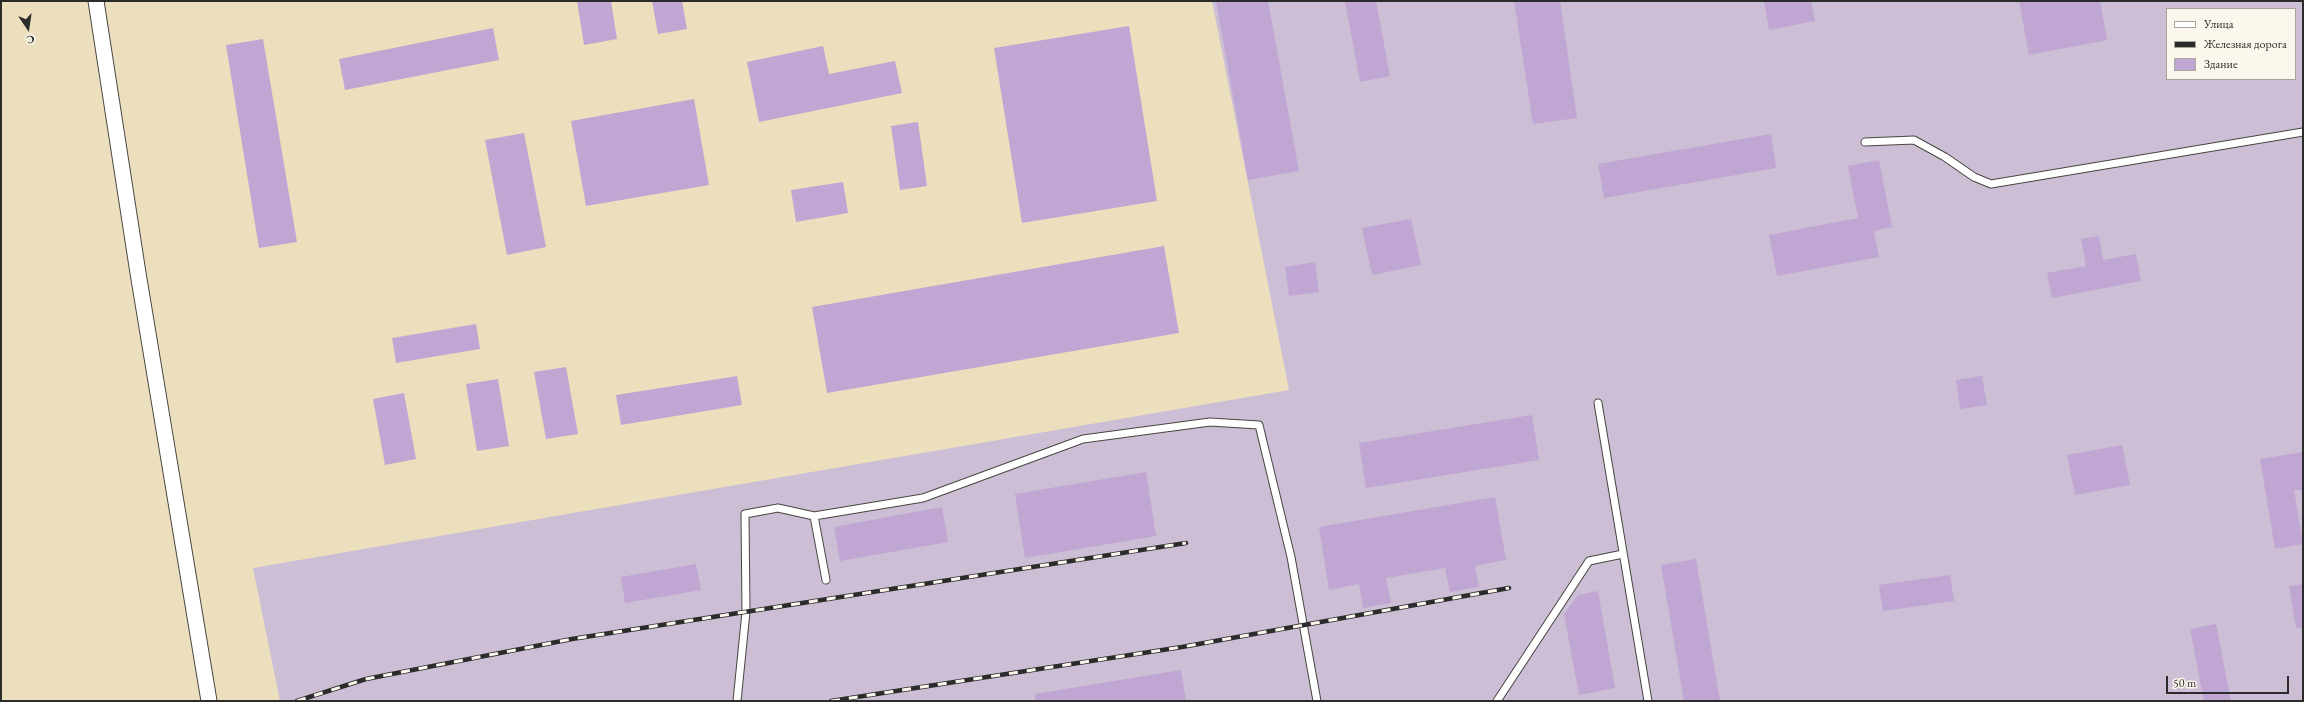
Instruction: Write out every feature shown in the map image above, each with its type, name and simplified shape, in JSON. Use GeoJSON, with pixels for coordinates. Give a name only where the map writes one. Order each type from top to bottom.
{"type":"FeatureCollection","features":[{"type":"Feature","properties":{"kind":"street"},"geometry":{"type":"LineString","coordinates":[[96,1],[138,273],[209,701]]}},
{"type":"Feature","properties":{"kind":"lane"},"geometry":{"type":"LineString","coordinates":[[1865,142],[1914,140],[1945,157],[1974,177],[1991,184],[2303,132]]}},
{"type":"Feature","properties":{"kind":"lane"},"geometry":{"type":"LineString","coordinates":[[1598,403],[1648,701]]}},
{"type":"Feature","properties":{"kind":"lane"},"geometry":{"type":"LineString","coordinates":[[737,701],[746,612],[745,514],[778,508],[814,516],[923,498],[1083,439],[1210,422],[1259,425],[1291,557],[1317,701]]}},
{"type":"Feature","properties":{"kind":"lane"},"geometry":{"type":"LineString","coordinates":[[814,516],[826,580]]}},
{"type":"Feature","properties":{"kind":"lane"},"geometry":{"type":"LineString","coordinates":[[1497,701],[1589,561],[1623,554]]}},
{"type":"Feature","properties":{"kind":"shaded area"},"geometry":{"type":"Polygon","coordinates":[[[1212,1],[2303,1],[2303,701],[280,701],[253,568],[1289,390],[1212,1]]]}},
{"type":"Feature","properties":{"kind":"building"},"geometry":{"type":"Polygon","coordinates":[[[577,1],[611,1],[617,39],[584,45],[577,1]]]}},
{"type":"Feature","properties":{"kind":"building"},"geometry":{"type":"Polygon","coordinates":[[[652,1],[682,1],[687,29],[658,34],[652,1]]]}},
{"type":"Feature","properties":{"kind":"building"},"geometry":{"type":"Polygon","coordinates":[[[1216,1],[1268,1],[1299,171],[1248,180],[1216,1]]]}},
{"type":"Feature","properties":{"kind":"building"},"geometry":{"type":"Polygon","coordinates":[[[1345,1],[1376,1],[1390,76],[1360,82],[1345,1]]]}},
{"type":"Feature","properties":{"kind":"building"},"geometry":{"type":"Polygon","coordinates":[[[1514,1],[1560,1],[1577,118],[1533,124],[1514,1]]]}},
{"type":"Feature","properties":{"kind":"building"},"geometry":{"type":"Polygon","coordinates":[[[1764,1],[1811,1],[1815,21],[1769,30],[1764,1]]]}},
{"type":"Feature","properties":{"kind":"building"},"geometry":{"type":"Polygon","coordinates":[[[2019,1],[2100,1],[2107,40],[2029,55],[2019,1]]]}},
{"type":"Feature","properties":{"kind":"building"},"geometry":{"type":"Polygon","coordinates":[[[1129,26],[1157,201],[1022,223],[994,48],[1129,26]]]}},
{"type":"Feature","properties":{"kind":"building"},"geometry":{"type":"Polygon","coordinates":[[[493,28],[499,60],[345,90],[339,59],[493,28]]]}},
{"type":"Feature","properties":{"kind":"building"},"geometry":{"type":"Polygon","coordinates":[[[263,39],[297,242],[259,248],[226,45],[263,39]]]}},
{"type":"Feature","properties":{"kind":"building"},"geometry":{"type":"Polygon","coordinates":[[[823,46],[829,74],[895,61],[902,93],[759,122],[747,62],[823,46]]]}},
{"type":"Feature","properties":{"kind":"building"},"geometry":{"type":"Polygon","coordinates":[[[694,99],[709,185],[586,206],[571,121],[694,99]]]}},
{"type":"Feature","properties":{"kind":"building"},"geometry":{"type":"Polygon","coordinates":[[[918,122],[927,186],[900,190],[891,126],[918,122]]]}},
{"type":"Feature","properties":{"kind":"building"},"geometry":{"type":"Polygon","coordinates":[[[524,133],[546,247],[507,255],[485,140],[524,133]]]}},
{"type":"Feature","properties":{"kind":"building"},"geometry":{"type":"Polygon","coordinates":[[[1771,134],[1776,168],[1604,198],[1598,164],[1771,134]]]}},
{"type":"Feature","properties":{"kind":"building"},"geometry":{"type":"Polygon","coordinates":[[[1879,160],[1892,227],[1874,231],[1879,257],[1777,276],[1769,235],[1858,218],[1848,166],[1879,160]]]}},
{"type":"Feature","properties":{"kind":"building"},"geometry":{"type":"Polygon","coordinates":[[[843,182],[848,213],[796,222],[791,190],[843,182]]]}},
{"type":"Feature","properties":{"kind":"building"},"geometry":{"type":"Polygon","coordinates":[[[1411,219],[1421,265],[1372,275],[1362,228],[1411,219]]]}},
{"type":"Feature","properties":{"kind":"building"},"geometry":{"type":"Polygon","coordinates":[[[2099,236],[2103,260],[2136,254],[2141,281],[2052,298],[2047,273],[2086,266],[2081,239],[2099,236]]]}},
{"type":"Feature","properties":{"kind":"building"},"geometry":{"type":"Polygon","coordinates":[[[1164,246],[1179,333],[827,393],[812,307],[1164,246]]]}},
{"type":"Feature","properties":{"kind":"building"},"geometry":{"type":"Polygon","coordinates":[[[1315,262],[1319,292],[1289,296],[1285,267],[1315,262]]]}},
{"type":"Feature","properties":{"kind":"building"},"geometry":{"type":"Polygon","coordinates":[[[476,324],[480,349],[396,363],[392,338],[476,324]]]}},
{"type":"Feature","properties":{"kind":"building"},"geometry":{"type":"Polygon","coordinates":[[[566,367],[578,434],[546,439],[534,372],[566,367]]]}},
{"type":"Feature","properties":{"kind":"building"},"geometry":{"type":"Polygon","coordinates":[[[737,376],[742,405],[621,425],[616,395],[737,376]]]}},
{"type":"Feature","properties":{"kind":"building"},"geometry":{"type":"Polygon","coordinates":[[[1982,376],[1987,405],[1960,409],[1956,380],[1982,376]]]}},
{"type":"Feature","properties":{"kind":"building"},"geometry":{"type":"Polygon","coordinates":[[[498,379],[509,446],[477,451],[466,384],[498,379]]]}},
{"type":"Feature","properties":{"kind":"building"},"geometry":{"type":"Polygon","coordinates":[[[404,393],[416,459],[385,465],[373,399],[404,393]]]}},
{"type":"Feature","properties":{"kind":"building"},"geometry":{"type":"Polygon","coordinates":[[[1532,415],[1539,460],[1366,488],[1359,443],[1532,415]]]}},
{"type":"Feature","properties":{"kind":"building"},"geometry":{"type":"Polygon","coordinates":[[[2122,445],[2130,485],[2075,495],[2067,455],[2122,445]]]}},
{"type":"Feature","properties":{"kind":"building"},"geometry":{"type":"Polygon","coordinates":[[[2303,452],[2303,490],[2294,490],[2303,544],[2275,549],[2260,459],[2303,452]]]}},
{"type":"Feature","properties":{"kind":"building"},"geometry":{"type":"Polygon","coordinates":[[[1146,472],[1156,536],[1025,558],[1015,494],[1146,472]]]}},
{"type":"Feature","properties":{"kind":"building"},"geometry":{"type":"Polygon","coordinates":[[[1495,497],[1506,560],[1475,566],[1479,587],[1450,592],[1445,568],[1386,578],[1391,603],[1363,608],[1359,584],[1329,590],[1319,527],[1495,497]]]}},
{"type":"Feature","properties":{"kind":"building"},"geometry":{"type":"Polygon","coordinates":[[[942,507],[948,542],[840,561],[834,527],[942,507]]]}},
{"type":"Feature","properties":{"kind":"building"},"geometry":{"type":"Polygon","coordinates":[[[1696,559],[1720,701],[1684,701],[1661,565],[1696,559]]]}},
{"type":"Feature","properties":{"kind":"building"},"geometry":{"type":"Polygon","coordinates":[[[696,564],[701,590],[625,603],[621,577],[696,564]]]}},
{"type":"Feature","properties":{"kind":"building"},"geometry":{"type":"Polygon","coordinates":[[[1950,575],[1954,601],[1883,611],[1879,585],[1950,575]]]}},
{"type":"Feature","properties":{"kind":"building"},"geometry":{"type":"Polygon","coordinates":[[[2303,584],[2303,628],[2296,628],[2289,586],[2303,584]]]}},
{"type":"Feature","properties":{"kind":"building"},"geometry":{"type":"Polygon","coordinates":[[[1598,591],[1615,688],[1579,695],[1564,614],[1578,595],[1598,591]]]}},
{"type":"Feature","properties":{"kind":"building"},"geometry":{"type":"Polygon","coordinates":[[[2216,624],[2231,701],[2204,701],[2190,629],[2216,624]]]}},
{"type":"Feature","properties":{"kind":"building"},"geometry":{"type":"Polygon","coordinates":[[[1181,670],[1186,701],[1035,701],[1035,694],[1181,670]]]}},
{"type":"Feature","properties":{"kind":"railway"},"geometry":{"type":"LineString","coordinates":[[297,701],[366,679],[572,639],[1186,543]]}},
{"type":"Feature","properties":{"kind":"railway"},"geometry":{"type":"LineString","coordinates":[[831,701],[1182,647],[1509,588]]}}]}
